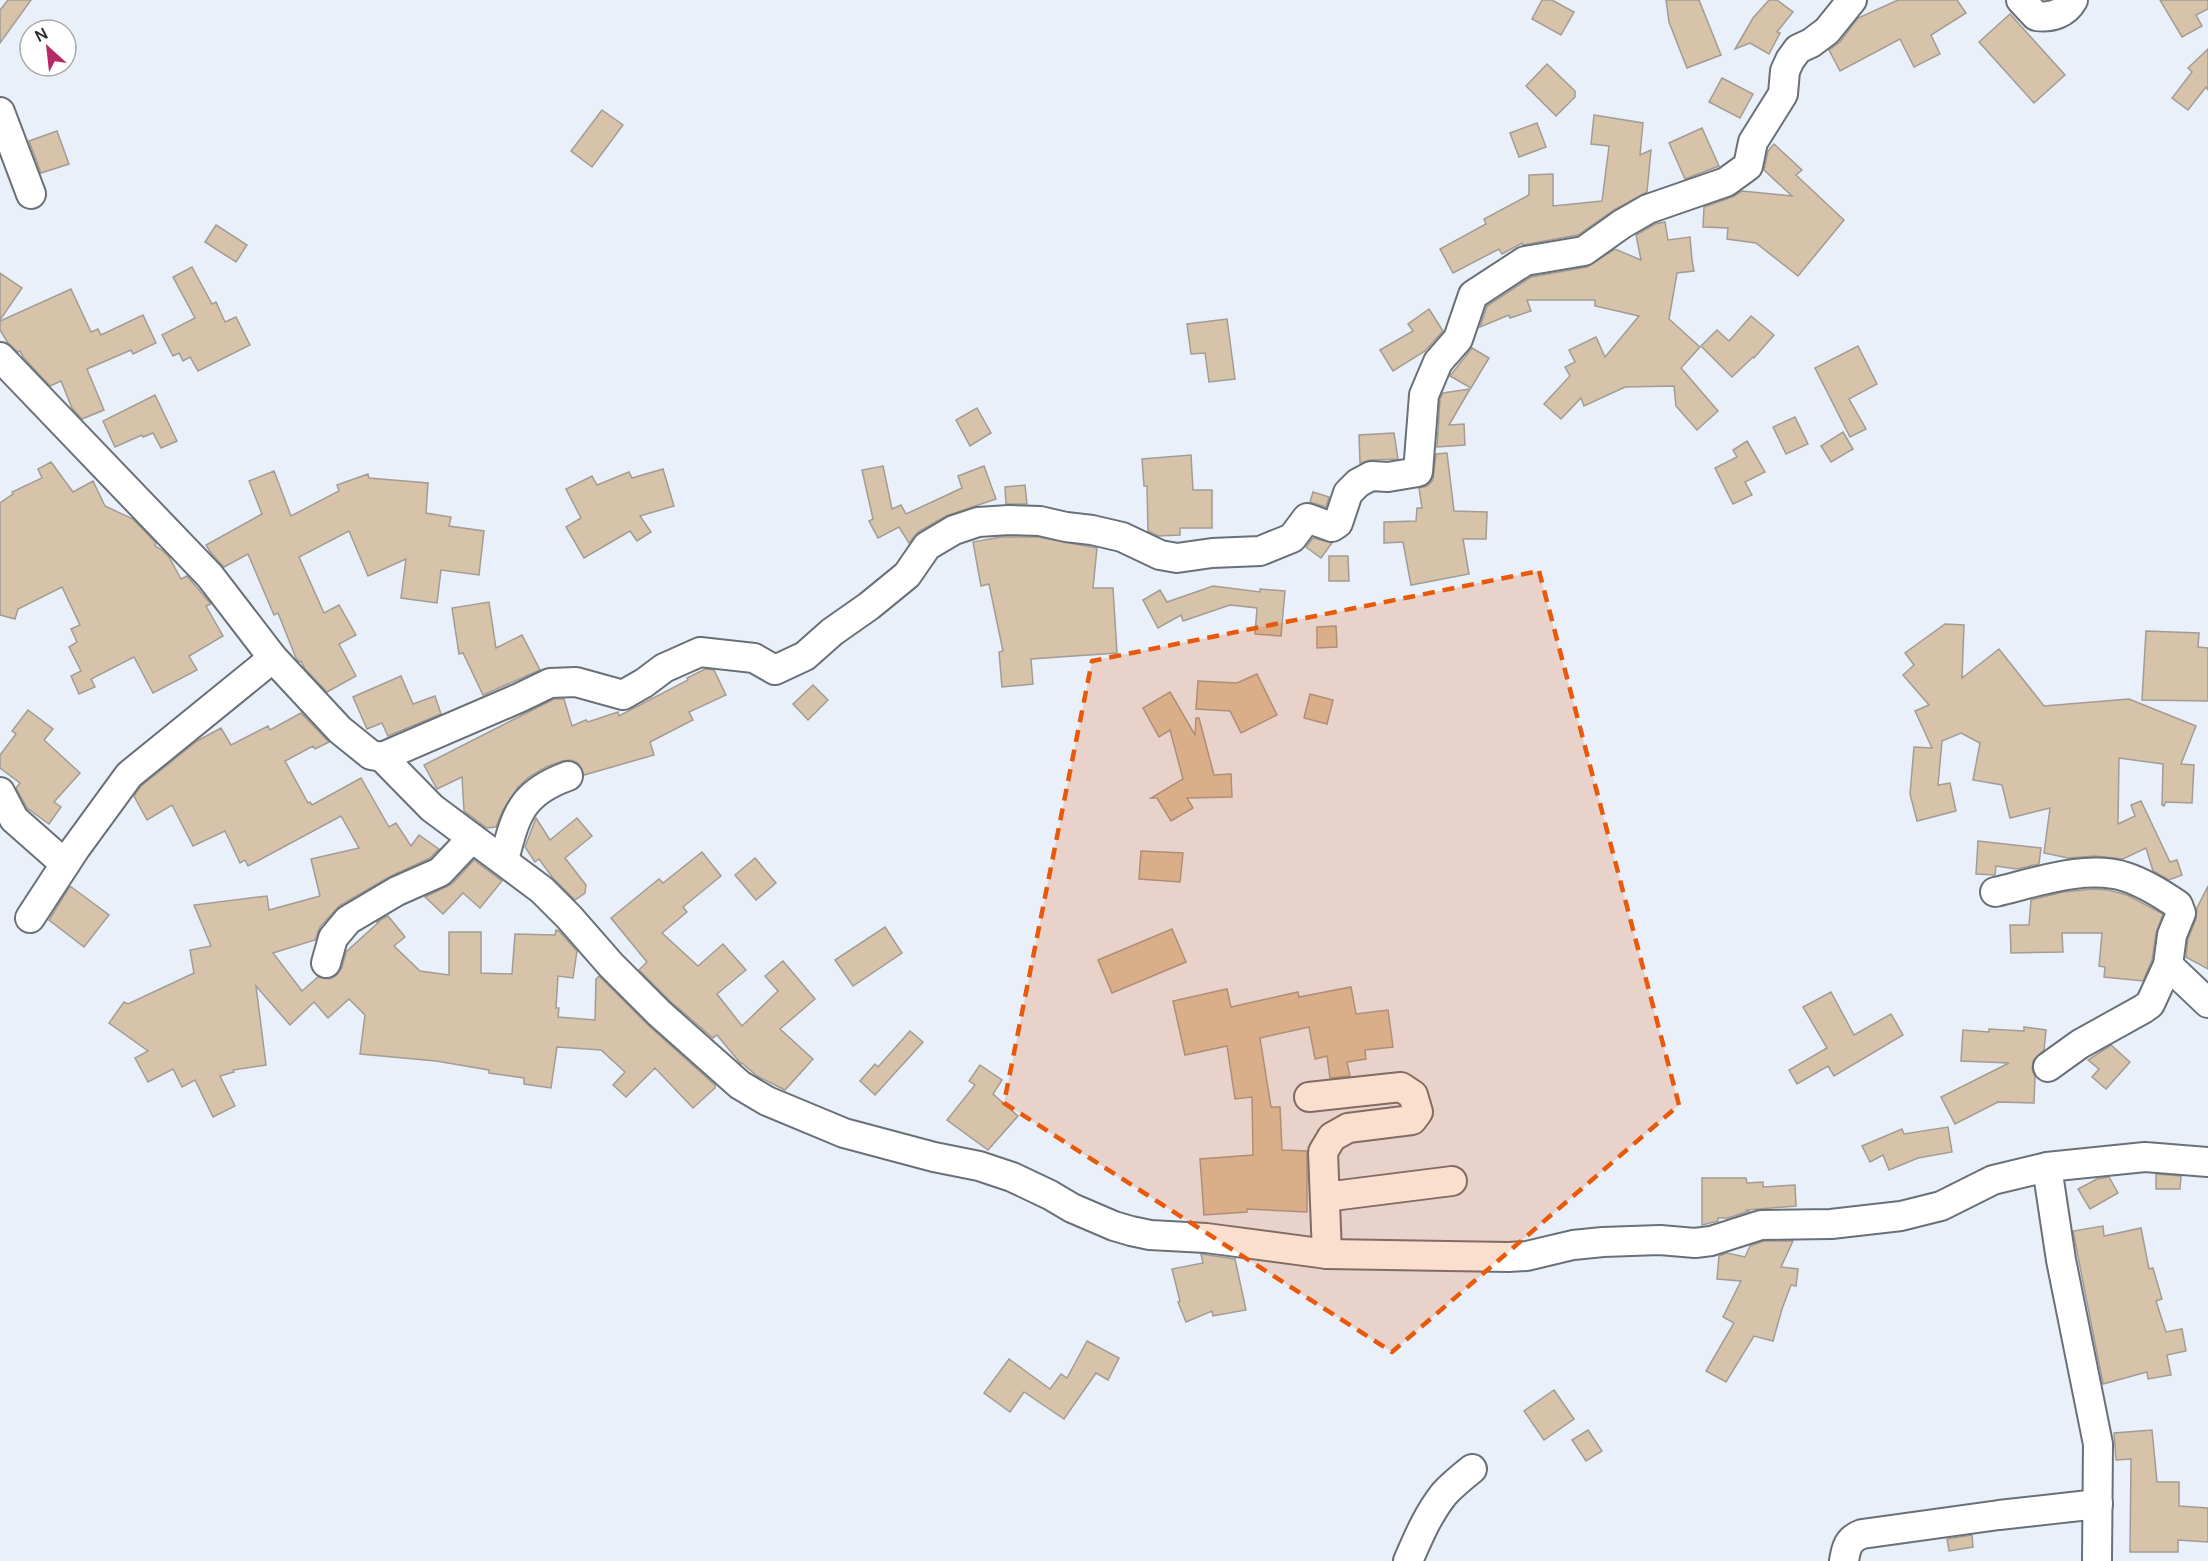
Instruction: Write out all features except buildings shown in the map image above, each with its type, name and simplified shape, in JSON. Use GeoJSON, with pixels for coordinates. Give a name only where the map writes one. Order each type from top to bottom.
{"type":"FeatureCollection","features":[{"type":"Feature","properties":{"kind":"street"},"geometry":{"type":"LineString","coordinates":[[0,357],[210,576],[273,658],[340,730],[371,755],[382,757],[519,698],[550,682],[576,682],[623,695],[664,668],[699,652],[754,658],[775,670],[805,656],[832,632],[907,575],[927,546],[954,530],[978,522],[1040,521],[1092,530],[1122,537],[1160,555],[1177,558],[1260,551],[1292,538],[1307,518],[1332,527],[1338,524],[1348,494],[1358,483],[1371,476],[1388,477],[1418,472],[1424,395],[1438,362],[1458,339],[1473,295],[1526,261],[1584,250],[1648,209],[1726,182],[1748,166],[1753,142],[1784,94],[1785,71],[1790,60],[1798,49],[1827,31],[1852,0]]}},
{"type":"Feature","properties":{"kind":"street"},"geometry":{"type":"LineString","coordinates":[[2021,0],[2036,16],[2048,17],[2068,9],[2073,0]]}},
{"type":"Feature","properties":{"kind":"street"},"geometry":{"type":"LineString","coordinates":[[0,112],[31,194]]}},
{"type":"Feature","properties":{"kind":"street"},"geometry":{"type":"LineString","coordinates":[[30,918],[65,864],[129,775],[273,658]]}},
{"type":"Feature","properties":{"kind":"street"},"geometry":{"type":"LineString","coordinates":[[382,757],[432,808],[504,860],[542,891],[569,916],[611,965],[659,1013],[741,1085],[766,1101],[844,1134],[1012,1176],[1072,1208],[1131,1231],[1327,1254],[1492,1258],[1527,1256],[1573,1245],[1603,1242],[1660,1240],[1695,1243],[1711,1241],[1761,1225],[1870,1220],[1924,1211],[1941,1206],[1993,1180],[2047,1167],[2145,1157],[2208,1162]]}},
{"type":"Feature","properties":{"kind":"street"},"geometry":{"type":"LineString","coordinates":[[504,860],[519,812],[528,798],[549,783],[568,776]]}},
{"type":"Feature","properties":{"kind":"street"},"geometry":{"type":"LineString","coordinates":[[0,792],[14,819],[65,864]]}},
{"type":"Feature","properties":{"kind":"street"},"geometry":{"type":"LineString","coordinates":[[326,963],[333,938],[348,920],[397,891],[440,872],[472,838]]}},
{"type":"Feature","properties":{"kind":"street"},"geometry":{"type":"LineString","coordinates":[[1995,892],[2090,871],[2125,876],[2178,905],[2181,913],[2172,935],[2168,965],[2150,1004],[2080,1044],[2048,1067]]}},
{"type":"Feature","properties":{"kind":"street"},"geometry":{"type":"LineString","coordinates":[[2168,965],[2208,1003]]}},
{"type":"Feature","properties":{"kind":"street"},"geometry":{"type":"LineString","coordinates":[[1309,1097],[1401,1087],[1413,1095],[1418,1112],[1412,1120],[1348,1128],[1332,1137],[1323,1152],[1327,1254]]}},
{"type":"Feature","properties":{"kind":"street"},"geometry":{"type":"LineString","coordinates":[[2047,1167],[2061,1260],[2098,1444],[2097,1561]]}},
{"type":"Feature","properties":{"kind":"street"},"geometry":{"type":"LineString","coordinates":[[1325,1197],[1452,1181]]}},
{"type":"Feature","properties":{"kind":"street"},"geometry":{"type":"LineString","coordinates":[[1408,1561],[1425,1522],[1438,1502],[1472,1469]]}},
{"type":"Feature","properties":{"kind":"street"},"geometry":{"type":"LineString","coordinates":[[1844,1561],[1849,1542],[1862,1534],[2098,1504]]}},
{"type":"Feature","properties":{"kind":"highlighted area"},"geometry":{"type":"Polygon","coordinates":[[[1539,571],[1679,1105],[1392,1352],[1004,1103],[1092,661],[1539,571]]]}}]}
